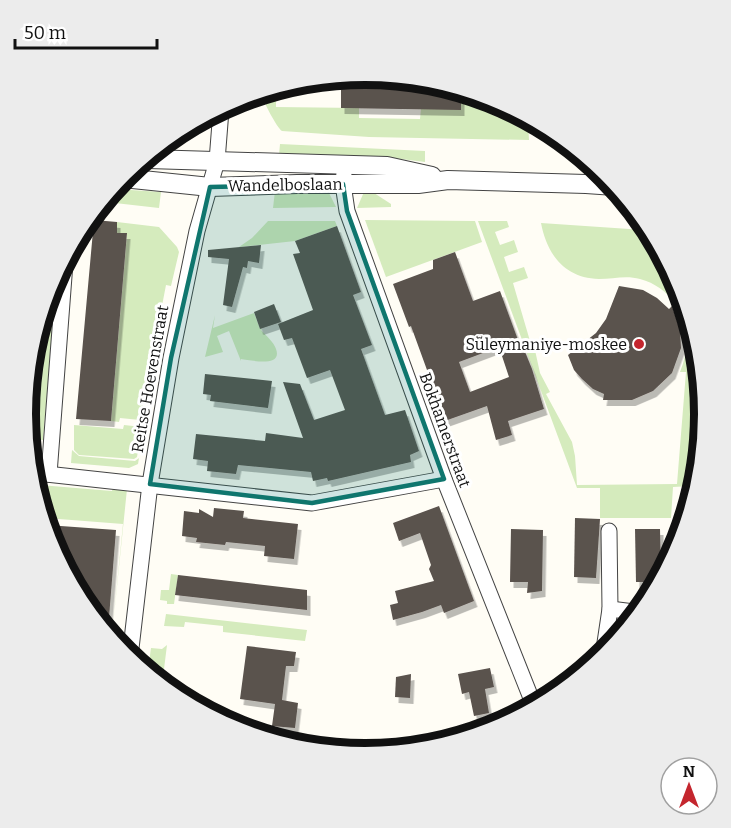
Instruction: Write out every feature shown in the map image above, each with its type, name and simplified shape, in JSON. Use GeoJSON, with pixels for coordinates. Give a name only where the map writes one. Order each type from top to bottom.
{"type":"FeatureCollection","features":[{"type":"Feature","properties":{"kind":"street","name":"Reitse Hoevenstraat"},"geometry":{"type":"LineString","coordinates":[[131,645],[150,484],[171,358],[197,231],[217,161],[220,118]]}},
{"type":"Feature","properties":{"kind":"street","name":"Wandelboslaan"},"geometry":{"type":"LineString","coordinates":[[157,159],[387,166],[448,180]]}},
{"type":"Feature","properties":{"kind":"street","name":"Bokhamerstraat"},"geometry":{"type":"LineString","coordinates":[[344,164],[343,184],[347,211],[444,479],[531,698]]}},
{"type":"Feature","properties":{"kind":"street","name":"Wandelboslaan"},"geometry":{"type":"LineString","coordinates":[[136,178],[210,187],[418,184],[448,180],[602,185]]}},
{"type":"Feature","properties":{"kind":"street","name":"Wandelboslaan"},"geometry":{"type":"LineString","coordinates":[[586,184],[599,182]]}},
{"type":"Feature","properties":{"kind":"street"},"geometry":{"type":"LineString","coordinates":[[63,284],[43,474],[312,503],[444,479]]}},
{"type":"Feature","properties":{"kind":"street"},"geometry":{"type":"LineString","coordinates":[[606,639],[610,609],[609,531]]}},
{"type":"Feature","properties":{"kind":"street"},"geometry":{"type":"LineString","coordinates":[[610,609],[629,611]]}},
{"type":"Feature","properties":{"kind":"highlighted area"},"geometry":{"type":"Polygon","coordinates":[[[343,184],[347,211],[444,479],[312,503],[150,484],[171,358],[210,187],[343,184]]]}},
{"type":"Feature","properties":{"kind":"green space"},"geometry":{"type":"Polygon","coordinates":[[[452,96],[511,118],[528,128],[529,140],[369,137],[282,131],[264,101],[276,97],[276,107],[359,108],[359,118],[420,119],[421,109],[452,96]]]}},
{"type":"Feature","properties":{"kind":"green space"},"geometry":{"type":"Polygon","coordinates":[[[280,144],[425,151],[425,162],[393,158],[279,155],[280,144]]]}},
{"type":"Feature","properties":{"kind":"green space"},"geometry":{"type":"Polygon","coordinates":[[[125,190],[161,192],[159,208],[113,203],[125,190]]]}},
{"type":"Feature","properties":{"kind":"green space"},"geometry":{"type":"Polygon","coordinates":[[[275,191],[328,191],[336,207],[273,208],[275,191]]]}},
{"type":"Feature","properties":{"kind":"green space"},"geometry":{"type":"Polygon","coordinates":[[[371,191],[391,204],[391,207],[357,208],[364,192],[371,191]]]}},
{"type":"Feature","properties":{"kind":"green space"},"geometry":{"type":"Polygon","coordinates":[[[365,220],[475,221],[482,242],[386,277],[365,220]]]}},
{"type":"Feature","properties":{"kind":"green space"},"geometry":{"type":"Polygon","coordinates":[[[268,221],[335,221],[337,226],[295,241],[239,247],[252,238],[268,221]]]}},
{"type":"Feature","properties":{"kind":"green space"},"geometry":{"type":"Polygon","coordinates":[[[478,221],[507,221],[509,227],[495,232],[500,245],[514,240],[518,252],[504,257],[509,272],[524,267],[528,278],[513,283],[530,341],[533,341],[540,373],[550,392],[546,394],[572,442],[577,485],[677,484],[686,372],[680,372],[685,358],[685,335],[694,392],[694,436],[687,486],[673,487],[671,518],[600,518],[600,488],[577,488],[478,221]]]}},
{"type":"Feature","properties":{"kind":"green space"},"geometry":{"type":"Polygon","coordinates":[[[117,222],[159,227],[179,252],[171,286],[166,285],[140,420],[120,418],[119,422],[111,421],[127,234],[116,233],[117,222]]]}},
{"type":"Feature","properties":{"kind":"green space"},"geometry":{"type":"Polygon","coordinates":[[[541,223],[638,230],[661,268],[679,313],[666,293],[640,279],[630,277],[587,278],[567,269],[553,254],[541,223]]]}},
{"type":"Feature","properties":{"kind":"green space"},"geometry":{"type":"Polygon","coordinates":[[[55,304],[43,440],[37,440],[37,392],[42,350],[55,304]]]}},
{"type":"Feature","properties":{"kind":"green space"},"geometry":{"type":"Polygon","coordinates":[[[254,313],[260,329],[262,328],[261,330],[275,346],[277,355],[275,359],[258,361],[241,359],[241,361],[229,331],[217,336],[223,352],[205,357],[215,315],[213,328],[254,313]]]}},
{"type":"Feature","properties":{"kind":"green space"},"geometry":{"type":"Polygon","coordinates":[[[74,425],[123,429],[124,425],[142,427],[137,457],[134,459],[79,455],[74,450],[74,425]]]}},
{"type":"Feature","properties":{"kind":"green space"},"geometry":{"type":"Polygon","coordinates":[[[72,450],[79,456],[135,461],[139,458],[138,464],[129,468],[71,463],[72,450]]]}},
{"type":"Feature","properties":{"kind":"green space"},"geometry":{"type":"Polygon","coordinates":[[[44,485],[112,491],[113,487],[127,489],[113,625],[113,625],[123,524],[53,519],[44,485]]]}},
{"type":"Feature","properties":{"kind":"green space"},"geometry":{"type":"Polygon","coordinates":[[[171,574],[178,575],[174,604],[167,604],[167,601],[160,600],[161,590],[169,590],[171,574]]]}},
{"type":"Feature","properties":{"kind":"green space"},"geometry":{"type":"Polygon","coordinates":[[[166,614],[307,630],[305,641],[223,632],[223,626],[185,622],[184,627],[164,626],[166,614]]]}},
{"type":"Feature","properties":{"kind":"green space"},"geometry":{"type":"Polygon","coordinates":[[[167,645],[164,674],[149,663],[151,648],[162,649],[167,645]]]}},
{"type":"Feature","properties":{"kind":"building"},"geometry":{"type":"Polygon","coordinates":[[[341,85],[344,85],[409,87],[461,99],[461,110],[341,108],[341,85]]]}},
{"type":"Feature","properties":{"kind":"building"},"geometry":{"type":"Polygon","coordinates":[[[99,220],[117,222],[117,233],[127,233],[111,421],[76,419],[93,229],[99,220]]]}},
{"type":"Feature","properties":{"kind":"building"},"geometry":{"type":"Polygon","coordinates":[[[337,226],[361,292],[353,295],[372,345],[361,349],[385,415],[405,410],[419,451],[410,455],[411,462],[328,481],[327,478],[313,481],[311,472],[238,465],[236,474],[207,471],[208,461],[193,459],[196,434],[265,441],[266,433],[303,438],[283,382],[300,384],[314,420],[345,410],[330,370],[307,378],[292,338],[284,340],[278,324],[313,310],[293,254],[300,253],[295,241],[337,226]]]}},
{"type":"Feature","properties":{"kind":"building"},"geometry":{"type":"Polygon","coordinates":[[[261,245],[259,263],[248,261],[247,268],[243,267],[232,307],[223,305],[229,259],[208,257],[208,250],[261,245]]]}},
{"type":"Feature","properties":{"kind":"building"},"geometry":{"type":"Polygon","coordinates":[[[455,252],[473,301],[500,291],[521,348],[523,347],[532,369],[544,409],[508,421],[512,435],[496,440],[487,406],[439,423],[433,406],[439,403],[393,284],[433,269],[433,260],[455,252]],[[499,347],[459,362],[470,392],[509,377],[499,347]]]}},
{"type":"Feature","properties":{"kind":"building","name":"Süleymaniye-moskee"},"geometry":{"type":"Polygon","coordinates":[[[619,286],[643,290],[657,298],[669,309],[672,306],[680,330],[681,348],[672,373],[653,391],[632,400],[603,400],[604,394],[593,389],[574,370],[568,355],[596,333],[606,319],[619,286]]]}},
{"type":"Feature","properties":{"kind":"building"},"geometry":{"type":"Polygon","coordinates":[[[274,304],[281,322],[260,329],[254,312],[274,304]]]}},
{"type":"Feature","properties":{"kind":"building"},"geometry":{"type":"Polygon","coordinates":[[[205,374],[272,381],[268,408],[210,401],[211,395],[203,394],[205,374]]]}},
{"type":"Feature","properties":{"kind":"building"},"geometry":{"type":"Polygon","coordinates":[[[439,506],[474,601],[444,613],[441,605],[393,620],[390,605],[398,603],[395,591],[434,581],[420,533],[399,541],[393,523],[439,506]]]}},
{"type":"Feature","properties":{"kind":"building"},"geometry":{"type":"Polygon","coordinates":[[[214,508],[244,511],[243,518],[298,524],[294,559],[264,556],[265,546],[196,542],[197,538],[182,536],[184,511],[199,513],[199,509],[213,517],[214,508]]]}},
{"type":"Feature","properties":{"kind":"building"},"geometry":{"type":"Polygon","coordinates":[[[575,518],[600,519],[596,578],[574,577],[575,518]]]}},
{"type":"Feature","properties":{"kind":"building"},"geometry":{"type":"Polygon","coordinates":[[[55,526],[116,530],[109,620],[80,579],[55,526]]]}},
{"type":"Feature","properties":{"kind":"building"},"geometry":{"type":"Polygon","coordinates":[[[511,529],[543,530],[542,591],[527,593],[528,582],[510,582],[511,529]]]}},
{"type":"Feature","properties":{"kind":"building"},"geometry":{"type":"Polygon","coordinates":[[[635,529],[660,529],[661,561],[649,582],[636,582],[635,529]]]}},
{"type":"Feature","properties":{"kind":"building"},"geometry":{"type":"Polygon","coordinates":[[[178,575],[307,590],[307,610],[175,595],[178,575]]]}},
{"type":"Feature","properties":{"kind":"building"},"geometry":{"type":"Polygon","coordinates":[[[247,646],[296,652],[294,666],[286,666],[282,700],[298,703],[295,728],[272,726],[275,704],[240,699],[247,646]]]}},
{"type":"Feature","properties":{"kind":"building"},"geometry":{"type":"Polygon","coordinates":[[[490,668],[494,687],[485,689],[489,713],[474,716],[469,692],[462,694],[458,674],[490,668]]]}},
{"type":"Feature","properties":{"kind":"building"},"geometry":{"type":"Polygon","coordinates":[[[411,674],[410,698],[395,697],[396,677],[411,674]]]}},
{"type":"Feature","properties":{"kind":"place","name":"Süleymaniye-moskee"},"geometry":{"type":"Point","coordinates":[639,344]}}]}
